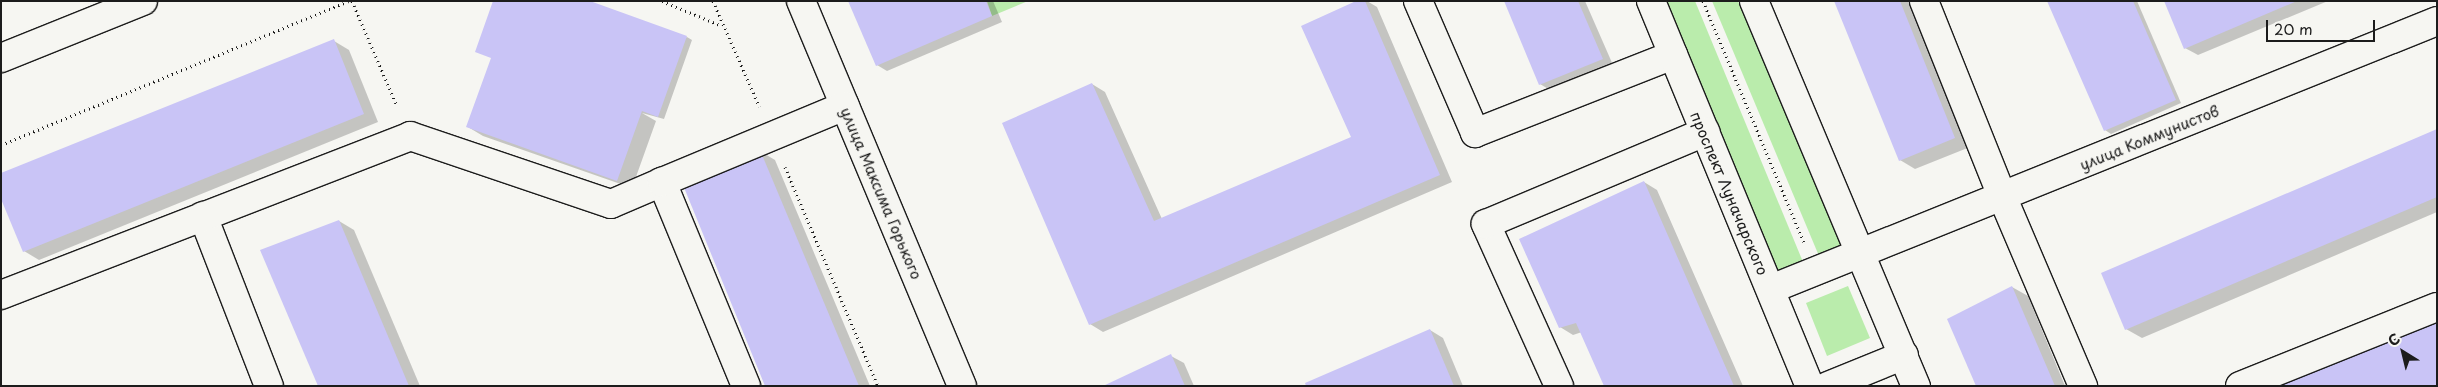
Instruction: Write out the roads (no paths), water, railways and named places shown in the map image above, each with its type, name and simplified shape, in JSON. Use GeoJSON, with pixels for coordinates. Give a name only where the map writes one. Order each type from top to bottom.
{"type":"FeatureCollection","features":[{"type":"Feature","properties":{"kind":"street"},"geometry":{"type":"LineString","coordinates":[[1,58],[104,8],[143,1]]}},
{"type":"Feature","properties":{"kind":"street","name":"улица Максима Горького"},"geometry":{"type":"LineString","coordinates":[[801,1],[962,386]]}},
{"type":"Feature","properties":{"kind":"street"},"geometry":{"type":"LineString","coordinates":[[1418,1],[1475,133],[1673,55]]}},
{"type":"Feature","properties":{"kind":"street","name":"проспект Луначарского"},"geometry":{"type":"LineString","coordinates":[[1651,1],[1810,386]]}},
{"type":"Feature","properties":{"kind":"street"},"geometry":{"type":"LineString","coordinates":[[1754,1],[1916,386]]}},
{"type":"Feature","properties":{"kind":"street"},"geometry":{"type":"LineString","coordinates":[[1924,1],[2002,196],[2083,386]]}},
{"type":"Feature","properties":{"kind":"street","name":"улица Коммунистов"},"geometry":{"type":"LineString","coordinates":[[1771,289],[2437,21]]}},
{"type":"Feature","properties":{"kind":"street"},"geometry":{"type":"LineString","coordinates":[[1,295],[410,136],[611,204],[845,106]]}},
{"type":"Feature","properties":{"kind":"street"},"geometry":{"type":"LineString","coordinates":[[1559,386],[1486,224],[1704,132]]}},
{"type":"Feature","properties":{"kind":"street"},"geometry":{"type":"LineString","coordinates":[[662,182],[746,386]]}},
{"type":"Feature","properties":{"kind":"street"},"geometry":{"type":"LineString","coordinates":[[203,216],[269,386]]}},
{"type":"Feature","properties":{"kind":"street"},"geometry":{"type":"LineString","coordinates":[[2240,386],[2437,307]]}},
{"type":"Feature","properties":{"kind":"street"},"geometry":{"type":"LineString","coordinates":[[1828,386],[1904,355]]}}]}
